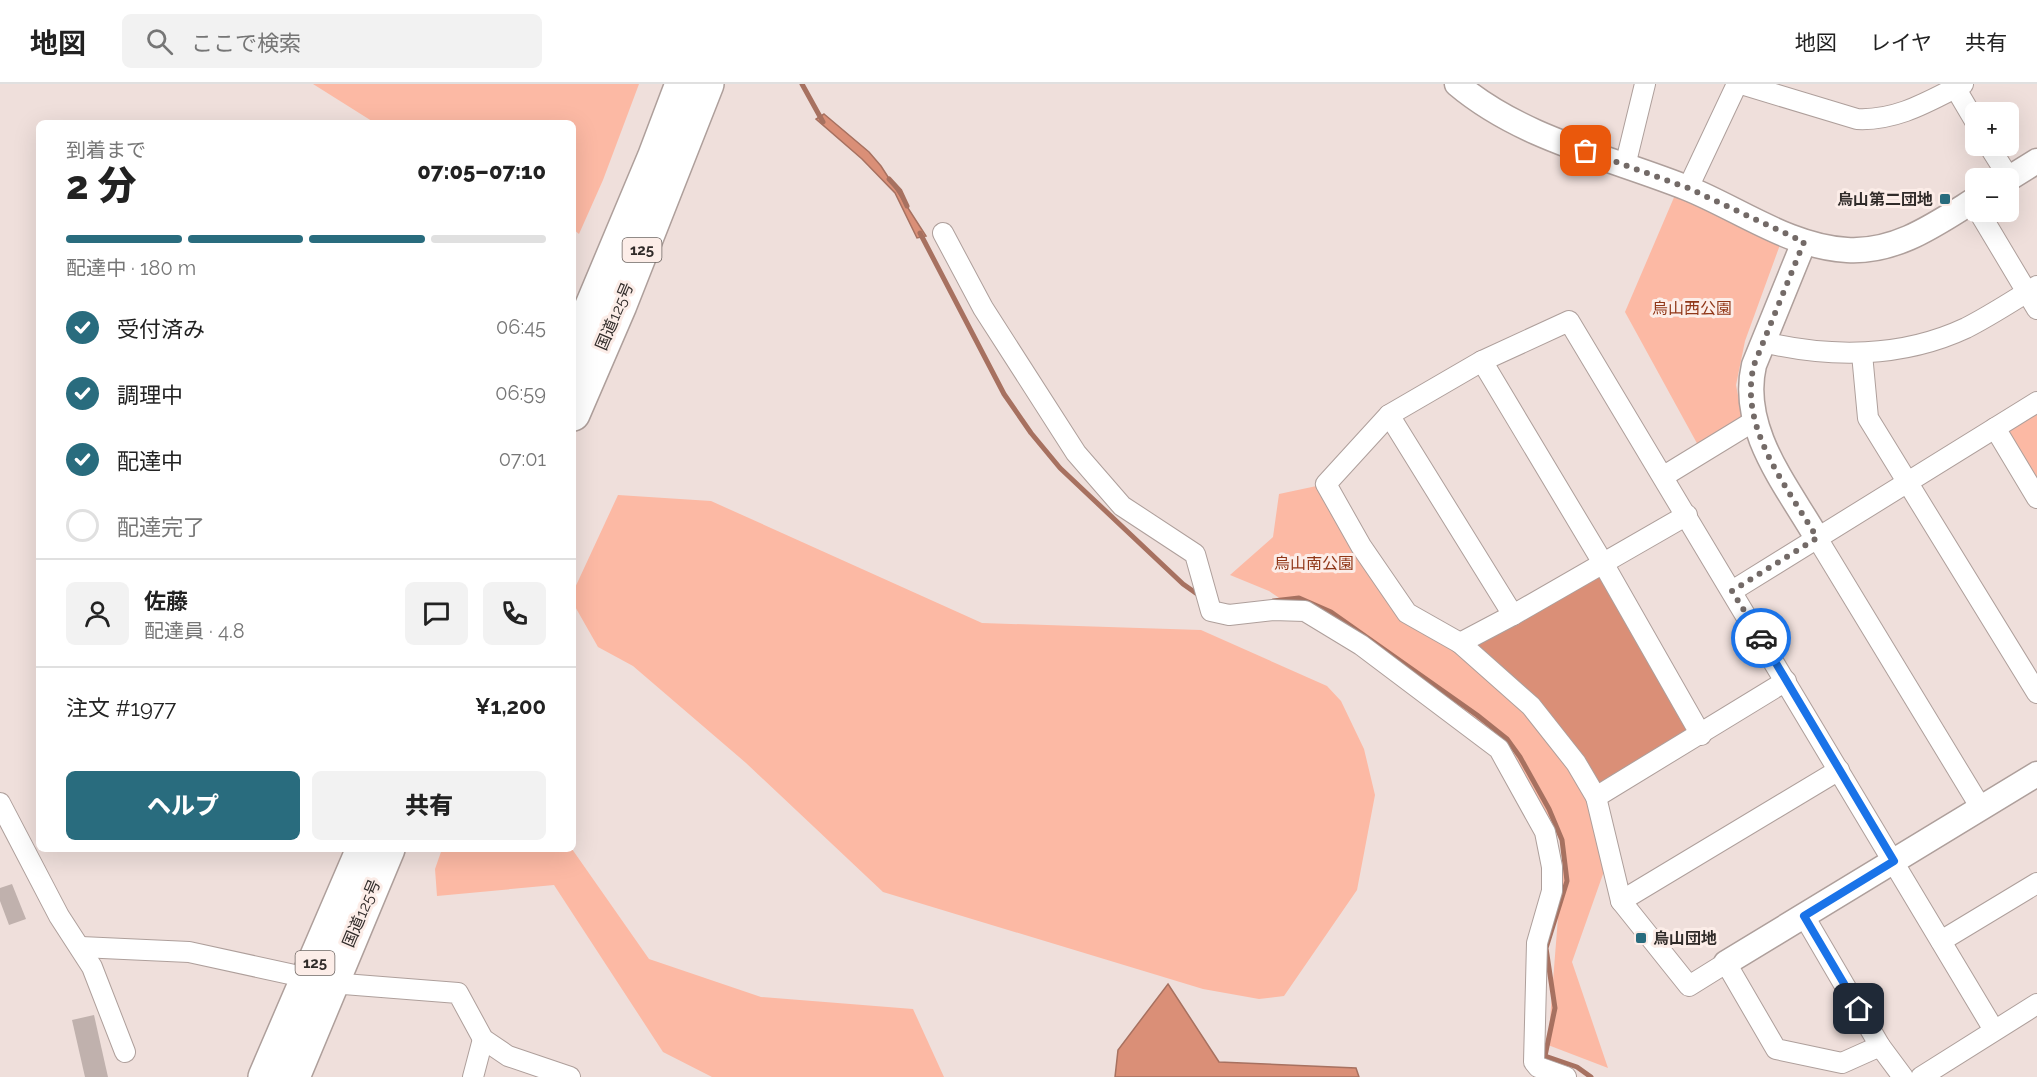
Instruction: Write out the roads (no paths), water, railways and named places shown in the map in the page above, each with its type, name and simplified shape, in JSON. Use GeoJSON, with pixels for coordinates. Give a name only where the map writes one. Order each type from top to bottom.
{"type":"FeatureCollection","features":[{"type":"Feature","properties":{"kind":"highway","name":"国道125号"},"geometry":{"type":"LineString","coordinates":[[576,344],[682,84]]}},
{"type":"Feature","properties":{"kind":"highway","name":"国道125号"},"geometry":{"type":"LineString","coordinates":[[576,407],[620,305],[707,84]]}},
{"type":"Feature","properties":{"kind":"highway","name":"国道125号"},"geometry":{"type":"LineString","coordinates":[[292,1077],[320,980],[362,852]]}},
{"type":"Feature","properties":{"kind":"highway","name":"国道125号"},"geometry":{"type":"LineString","coordinates":[[265,1077],[320,980],[386,852]]}},
{"type":"Feature","properties":{"kind":"street"},"geometry":{"type":"LineString","coordinates":[[1456,84],[1473,98],[1511,121],[1546,137],[1688,188],[1804,242],[1847,250],[1872,250],[1889,246],[1965,211]]}},
{"type":"Feature","properties":{"kind":"street"},"geometry":{"type":"LineString","coordinates":[[1625,166],[1645,84]]}},
{"type":"Feature","properties":{"kind":"street"},"geometry":{"type":"LineString","coordinates":[[1688,188],[1739,84],[1857,119],[1902,114],[1957,85],[1966,102]]}},
{"type":"Feature","properties":{"kind":"street"},"geometry":{"type":"LineString","coordinates":[[2019,173],[2037,161]]}},
{"type":"Feature","properties":{"kind":"street"},"geometry":{"type":"LineString","coordinates":[[1763,342],[1817,351],[1862,354],[1935,339],[1966,328],[2034,296],[1987,222]]}},
{"type":"Feature","properties":{"kind":"street"},"geometry":{"type":"LineString","coordinates":[[943,233],[983,308],[1076,453],[1122,506],[1195,554],[1210,611],[1229,615],[1273,610],[1305,611],[1360,645],[1499,749],[1545,832],[1552,867],[1552,891],[1537,943],[1534,1062],[1538,1067],[1566,1077]]}},
{"type":"Feature","properties":{"kind":"street"},"geometry":{"type":"LineString","coordinates":[[1804,242],[1763,342],[1750,382],[1754,421],[1763,445],[1817,538],[1981,808]]}},
{"type":"Feature","properties":{"kind":"street"},"geometry":{"type":"LineString","coordinates":[[1994,1030],[1894,861],[1664,476],[1569,321],[1482,361],[1389,415],[1326,484],[1361,546],[1407,613],[1460,643],[1531,706],[1576,763],[1596,797],[1621,901],[1689,986],[1726,963],[1804,916],[1894,861],[2037,774]]}},
{"type":"Feature","properties":{"kind":"street"},"geometry":{"type":"LineString","coordinates":[[1862,354],[1868,418],[2037,693]]}},
{"type":"Feature","properties":{"kind":"street"},"geometry":{"type":"LineString","coordinates":[[1482,361],[1603,563],[1701,735]]}},
{"type":"Feature","properties":{"kind":"street"},"geometry":{"type":"LineString","coordinates":[[1732,591],[2037,402]]}},
{"type":"Feature","properties":{"kind":"street"},"geometry":{"type":"LineString","coordinates":[[1389,415],[1513,615]]}},
{"type":"Feature","properties":{"kind":"street"},"geometry":{"type":"LineString","coordinates":[[1664,476],[1754,421]]}},
{"type":"Feature","properties":{"kind":"street"},"geometry":{"type":"LineString","coordinates":[[1995,428],[2037,498]]}},
{"type":"Feature","properties":{"kind":"street"},"geometry":{"type":"LineString","coordinates":[[1460,643],[1687,515]]}},
{"type":"Feature","properties":{"kind":"street"},"geometry":{"type":"LineString","coordinates":[[1596,797],[1786,681]]}},
{"type":"Feature","properties":{"kind":"street"},"geometry":{"type":"LineString","coordinates":[[1621,901],[1839,770]]}},
{"type":"Feature","properties":{"kind":"street"},"geometry":{"type":"LineString","coordinates":[[0,803],[59,916],[92,967],[125,1052]]}},
{"type":"Feature","properties":{"kind":"street"},"geometry":{"type":"LineString","coordinates":[[1941,941],[2037,884]]}},
{"type":"Feature","properties":{"kind":"street"},"geometry":{"type":"LineString","coordinates":[[1804,916],[1880,1046],[1903,1077]]}},
{"type":"Feature","properties":{"kind":"street"},"geometry":{"type":"LineString","coordinates":[[81,947],[189,952],[320,980],[458,993],[483,1039],[508,1056],[570,1077]]}},
{"type":"Feature","properties":{"kind":"street"},"geometry":{"type":"LineString","coordinates":[[1726,963],[1776,1049],[1842,1063],[1880,1046]]}},
{"type":"Feature","properties":{"kind":"street"},"geometry":{"type":"LineString","coordinates":[[1921,1077],[2037,1004]]}},
{"type":"Feature","properties":{"kind":"street"},"geometry":{"type":"LineString","coordinates":[[473,1077],[483,1039]]}},
{"type":"Feature","properties":{"kind":"waterway"},"geometry":{"type":"LineString","coordinates":[[802,84],[823,122]]}},
{"type":"Feature","properties":{"kind":"waterway"},"geometry":{"type":"LineString","coordinates":[[889,179],[900,191],[907,206]]}},
{"type":"Feature","properties":{"kind":"waterway"},"geometry":{"type":"LineString","coordinates":[[920,233],[1004,394],[1031,433],[1060,468],[1183,584],[1200,596]]}},
{"type":"Feature","properties":{"kind":"waterway"},"geometry":{"type":"LineString","coordinates":[[1273,601],[1299,598],[1331,612],[1477,715],[1507,739],[1520,757],[1549,809],[1562,840],[1567,881],[1546,948],[1555,1008],[1545,1056],[1577,1067],[1591,1077]]}},
{"type":"Feature","properties":{"kind":"place","name":"烏山第二団地"},"geometry":{"type":"Point","coordinates":[1945,199]}},
{"type":"Feature","properties":{"kind":"place","name":"烏山団地"},"geometry":{"type":"Point","coordinates":[1641,938]}},
{"type":"Feature","properties":{"kind":"park label","name":"烏山西公園"},"geometry":{"type":"Point","coordinates":[1692,308]}},
{"type":"Feature","properties":{"kind":"park label","name":"烏山南公園"},"geometry":{"type":"Point","coordinates":[1314,563]}}]}
